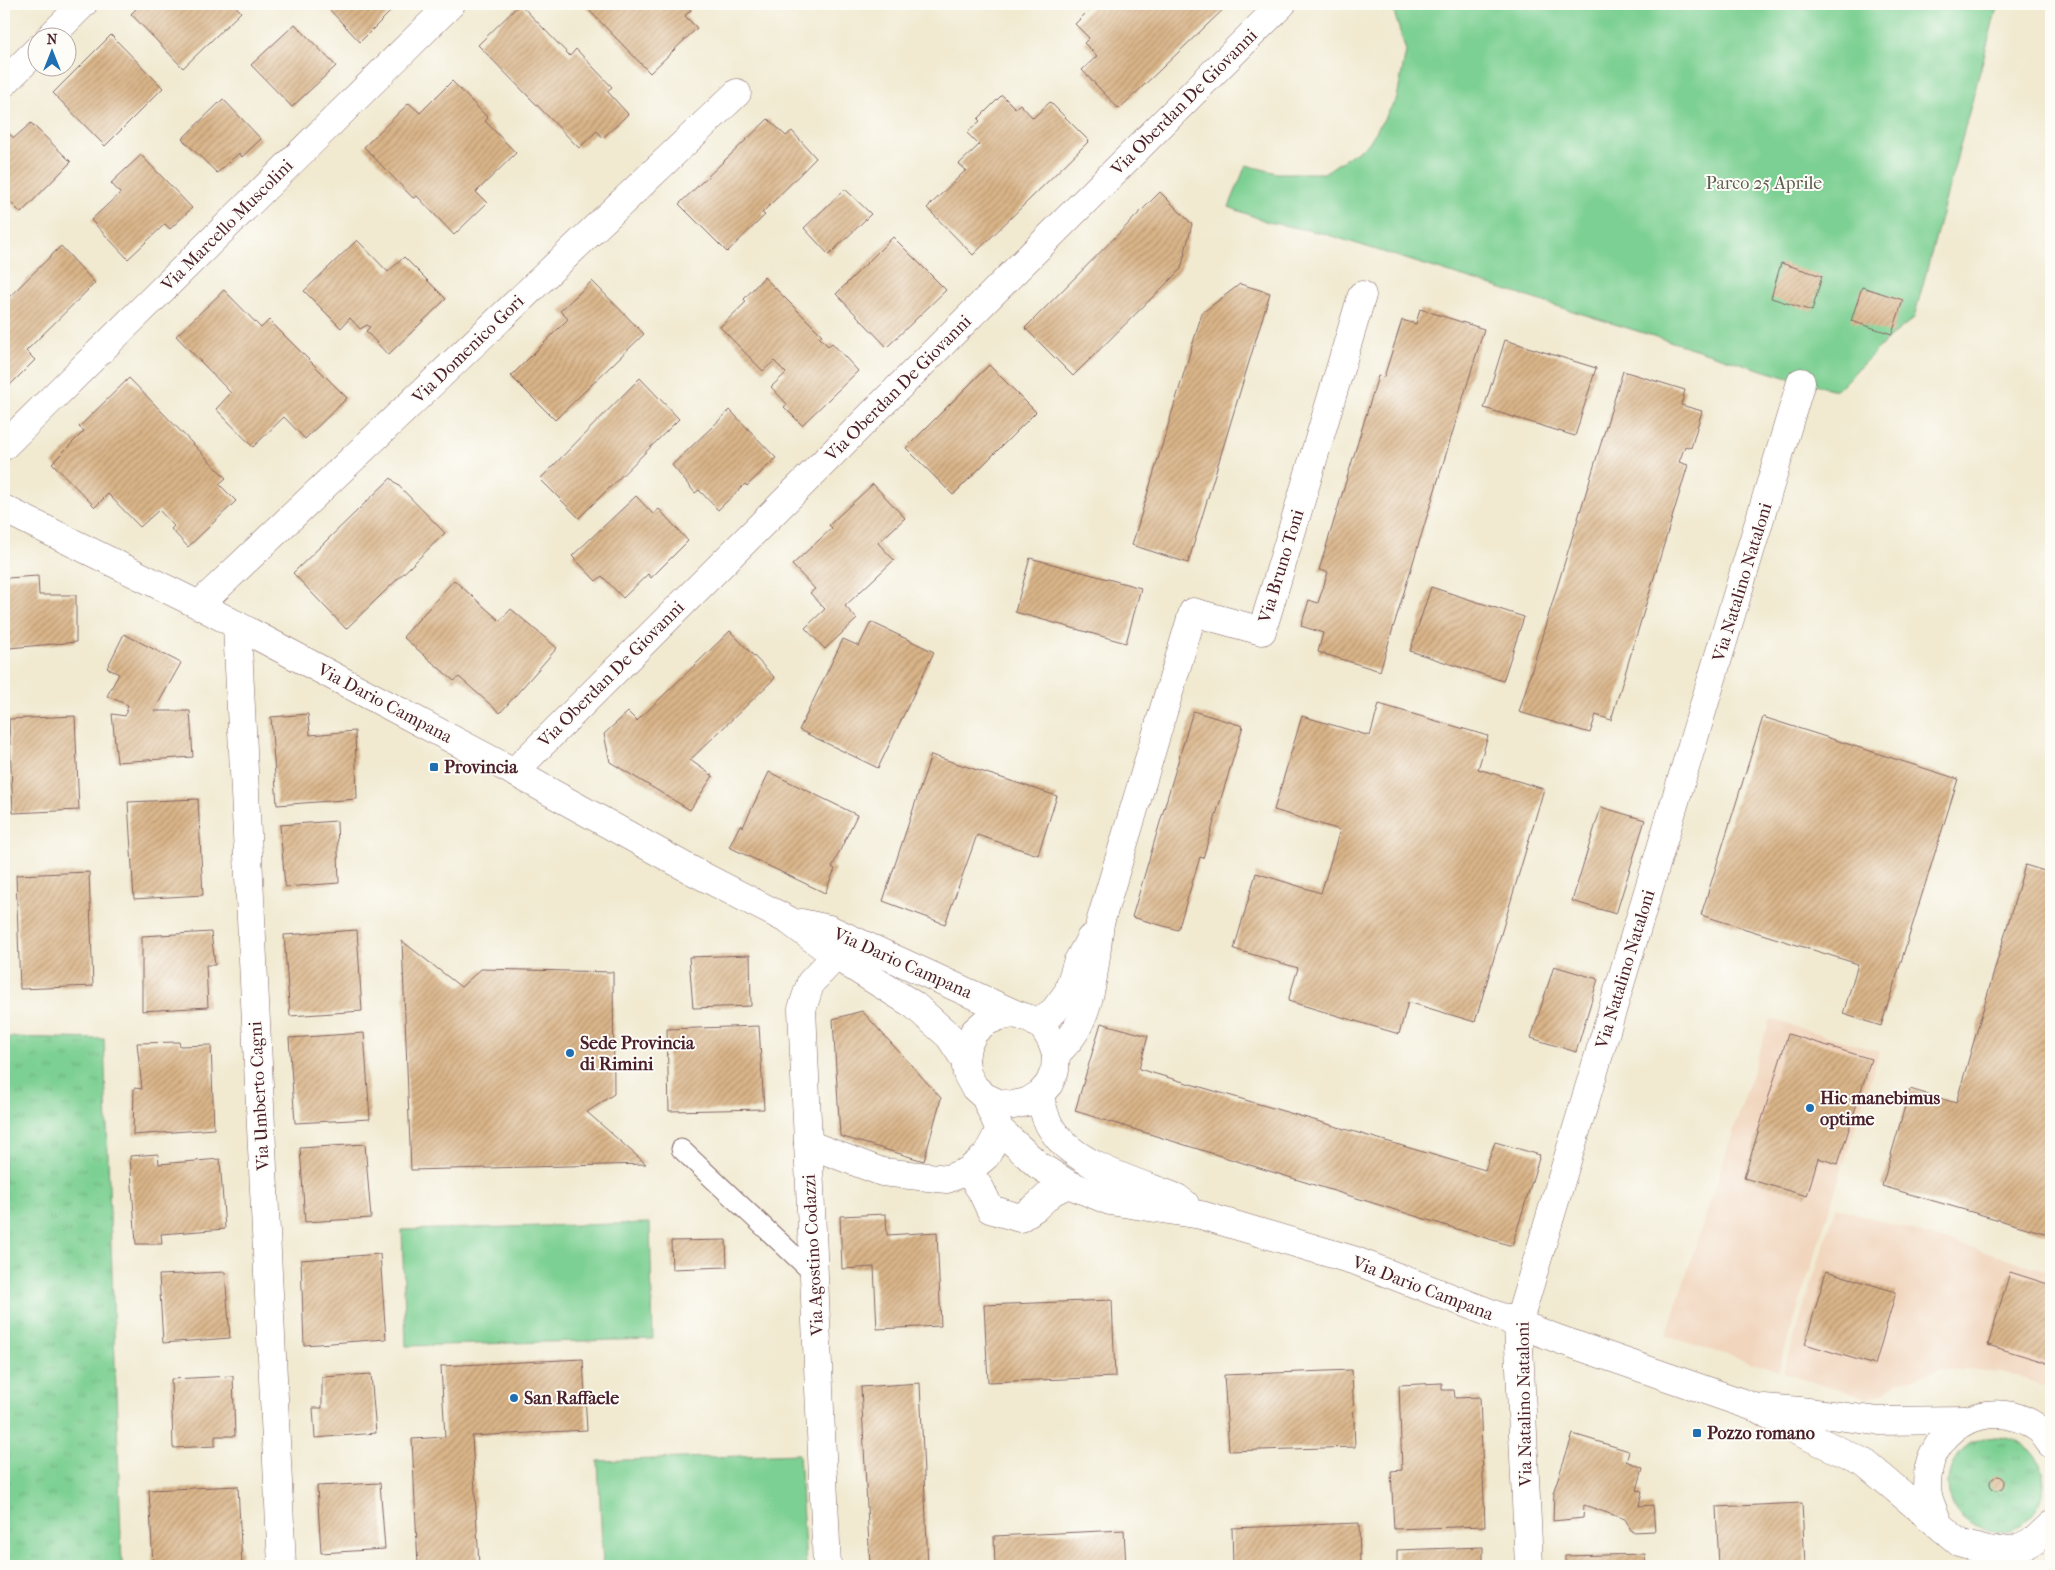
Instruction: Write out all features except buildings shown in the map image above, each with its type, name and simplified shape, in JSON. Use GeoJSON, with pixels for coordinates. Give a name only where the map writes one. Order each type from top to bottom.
{"type":"FeatureCollection","features":[{"type":"Feature","properties":{"kind":"street"},"geometry":{"type":"LineString","coordinates":[[59,28],[83,4]]}},
{"type":"Feature","properties":{"kind":"street","name":"Via Marcello Muscolini"},"geometry":{"type":"LineString","coordinates":[[4,446],[451,4]]}},
{"type":"Feature","properties":{"kind":"street","name":"Via Oberdan De Giovanni"},"geometry":{"type":"LineString","coordinates":[[514,772],[1282,4]]}},
{"type":"Feature","properties":{"kind":"street"},"geometry":{"type":"LineString","coordinates":[[4,83],[28,59]]}},
{"type":"Feature","properties":{"kind":"street","name":"Via Domenico Gori"},"geometry":{"type":"LineString","coordinates":[[199,605],[737,93]]}},
{"type":"Feature","properties":{"kind":"street","name":"Via Bruno Toni"},"geometry":{"type":"LineString","coordinates":[[1056,1054],[1073,1034],[1085,1011],[1093,976],[1100,923],[1193,612],[1262,631],[1362,295]]}},
{"type":"Feature","properties":{"kind":"street","name":"Via Natalino Nataloni"},"geometry":{"type":"LineString","coordinates":[[1529,1566],[1518,1324],[1802,382]]}},
{"type":"Feature","properties":{"kind":"street","name":"Via Dario Campana"},"geometry":{"type":"LineString","coordinates":[[4,509],[199,605],[788,920],[836,956],[914,1005],[949,1036],[965,1060]]}},
{"type":"Feature","properties":{"kind":"street","name":"Via Umberto Cagni"},"geometry":{"type":"LineString","coordinates":[[237,625],[282,1566]]}},
{"type":"Feature","properties":{"kind":"street","name":"Via Dario Campana"},"geometry":{"type":"LineString","coordinates":[[788,920],[829,929],[1026,1018],[1043,1027],[1051,1040],[1056,1054]]}},
{"type":"Feature","properties":{"kind":"street","name":"Via Bruno Toni"},"geometry":{"type":"LineString","coordinates":[[1026,1018],[1054,1011],[1068,992],[1077,963],[1100,923]]}},
{"type":"Feature","properties":{"kind":"street","name":"Via Agostino Codazzi"},"geometry":{"type":"LineString","coordinates":[[827,1566],[802,1009],[811,982],[836,956]]}},
{"type":"Feature","properties":{"kind":"street","name":"Via Dario Campana"},"geometry":{"type":"LineString","coordinates":[[1026,1018],[1000,1016],[985,1022],[974,1032],[967,1046],[965,1060],[967,1074],[974,1087],[985,1097],[1000,1130],[1038,1166],[1068,1184],[1110,1201],[1201,1215],[1356,1261],[1518,1324],[1757,1408],[1795,1430],[1865,1463],[1960,1543],[1991,1559]]}},
{"type":"Feature","properties":{"kind":"street"},"geometry":{"type":"LineString","coordinates":[[985,1097],[998,1103],[1013,1105],[1027,1102],[1040,1094],[1049,1084],[1055,1070],[1056,1054]]}},
{"type":"Feature","properties":{"kind":"street","name":"Via Dario Campana"},"geometry":{"type":"LineString","coordinates":[[1040,1094],[1043,1112],[1053,1131],[1065,1144],[1090,1163],[1177,1198],[1201,1215]]}},
{"type":"Feature","properties":{"kind":"street"},"geometry":{"type":"LineString","coordinates":[[808,1144],[882,1172],[947,1179],[968,1171],[986,1156],[1000,1130]]}},
{"type":"Feature","properties":{"kind":"street"},"geometry":{"type":"LineString","coordinates":[[968,1171],[981,1190],[990,1209],[1020,1218],[1036,1207],[1052,1192],[1068,1184]]}},
{"type":"Feature","properties":{"kind":"street","name":"Via Dario Campana"},"geometry":{"type":"LineString","coordinates":[[1757,1408],[1800,1411],[1877,1421],[1965,1420]]}},
{"type":"Feature","properties":{"kind":"street"},"geometry":{"type":"LineString","coordinates":[[1938,1523],[1926,1488],[1932,1454],[1944,1437],[1965,1420],[1988,1414],[2012,1416],[2039,1430],[2051,1444]]}},
{"type":"Feature","properties":{"kind":"street"},"geometry":{"type":"LineString","coordinates":[[1991,1559],[2035,1540],[2051,1525]]}},
{"type":"Feature","properties":{"kind":"lane"},"geometry":{"type":"LineString","coordinates":[[681,1149],[814,1275]]}},
{"type":"Feature","properties":{"kind":"shaded area"},"geometry":{"type":"Polygon","coordinates":[[[1770,1019],[1879,1052],[1778,1371],[1666,1336],[1770,1019]]]}},
{"type":"Feature","properties":{"kind":"shaded area"},"geometry":{"type":"Polygon","coordinates":[[[1836,1207],[2051,1272],[2051,1389],[2006,1372],[1941,1369],[1899,1382],[1868,1399],[1783,1373],[1836,1207]]]}},
{"type":"Feature","properties":{"kind":"green space","name":"Parco 25 Aprile"},"geometry":{"type":"Polygon","coordinates":[[[1388,4],[1998,4],[1914,318],[1890,337],[1837,390],[1801,382],[1322,233],[1268,222],[1229,207],[1246,165],[1277,173],[1324,173],[1368,144],[1397,98],[1406,51],[1393,9],[1388,4]]]}},
{"type":"Feature","properties":{"kind":"green space"},"geometry":{"type":"Polygon","coordinates":[[[4,1037],[104,1039],[122,1566],[4,1566],[4,1037]]]}},
{"type":"Feature","properties":{"kind":"green space"},"geometry":{"type":"Polygon","coordinates":[[[650,1223],[653,1339],[406,1346],[402,1230],[650,1223]]]}},
{"type":"Feature","properties":{"kind":"green space"},"geometry":{"type":"Polygon","coordinates":[[[1996,1436],[2014,1440],[2030,1450],[2040,1466],[2044,1484],[2040,1502],[2030,1518],[2014,1528],[1996,1532],[1978,1528],[1962,1518],[1952,1502],[1948,1484],[1952,1466],[1962,1450],[1978,1440],[1996,1436]]]}},
{"type":"Feature","properties":{"kind":"green space"},"geometry":{"type":"Polygon","coordinates":[[[799,1454],[806,1566],[603,1566],[598,1461],[799,1454]]]}},
{"type":"Feature","properties":{"kind":"place","name":"Provincia"},"geometry":{"type":"Point","coordinates":[434,767]}},
{"type":"Feature","properties":{"kind":"place","name":"Sede Provincia di Rimini"},"geometry":{"type":"Point","coordinates":[570,1053]}},
{"type":"Feature","properties":{"kind":"place","name":"Hic manebimus optime"},"geometry":{"type":"Point","coordinates":[1810,1108]}},
{"type":"Feature","properties":{"kind":"place","name":"San Raffaele"},"geometry":{"type":"Point","coordinates":[514,1398]}},
{"type":"Feature","properties":{"kind":"place","name":"Pozzo romano"},"geometry":{"type":"Point","coordinates":[1697,1433]}}]}
